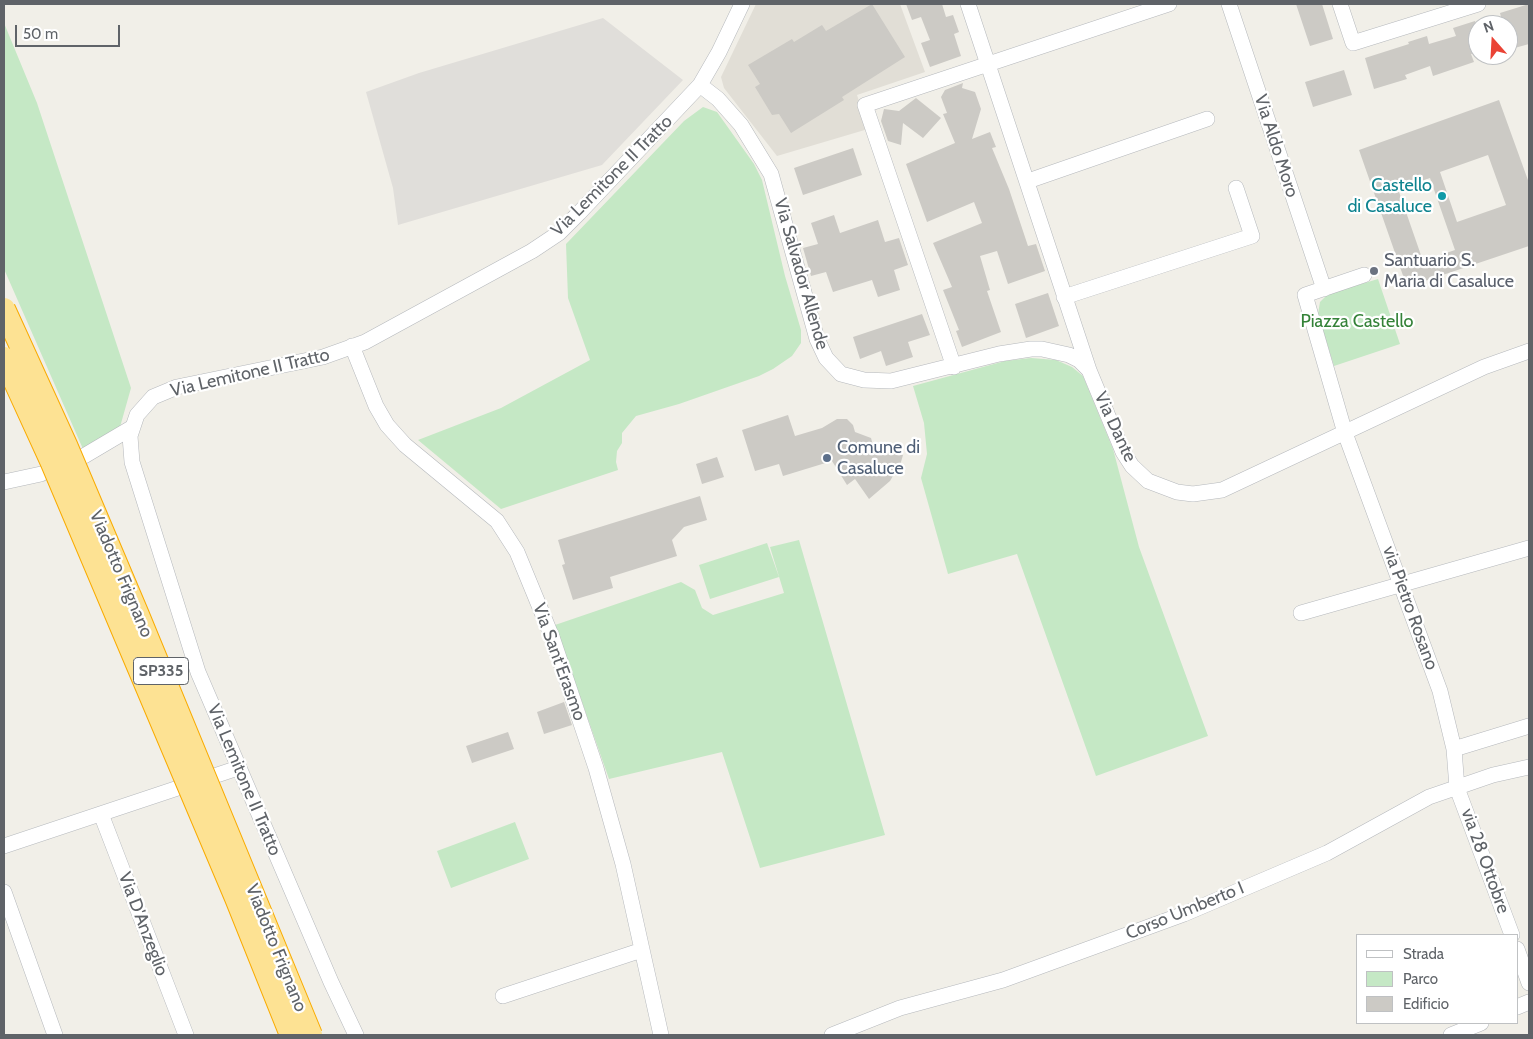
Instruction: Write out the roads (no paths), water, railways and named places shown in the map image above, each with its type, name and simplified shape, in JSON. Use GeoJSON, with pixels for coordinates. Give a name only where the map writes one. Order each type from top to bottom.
{"type":"FeatureCollection","features":[{"type":"Feature","properties":{"kind":"highway","name":"Viadotto Frignano"},"geometry":{"type":"LineString","coordinates":[[4,309],[100,525],[311,1035]]}},
{"type":"Feature","properties":{"kind":"highway","name":"Viadotto Frignano"},"geometry":{"type":"LineString","coordinates":[[4,358],[52,463],[229,880],[291,1035]]}},
{"type":"Feature","properties":{"kind":"street","name":"Via Lemitone II Tratto"},"geometry":{"type":"LineString","coordinates":[[356,1035],[331,982],[198,672],[132,462],[130,436],[132,427],[141,409],[153,397],[177,387],[323,358],[365,342],[499,270],[559,233],[700,85],[720,52],[742,4]]}},
{"type":"Feature","properties":{"kind":"street","name":"Via Dante"},"geometry":{"type":"LineString","coordinates":[[968,4],[1089,370],[1123,452],[1132,466],[1148,481],[1161,488],[1177,492],[1206,493],[1236,486],[1484,367],[1529,350]]}},
{"type":"Feature","properties":{"kind":"street"},"geometry":{"type":"LineString","coordinates":[[954,367],[865,105],[1169,4]]}},
{"type":"Feature","properties":{"kind":"street","name":"Via Aldo Moro"},"geometry":{"type":"LineString","coordinates":[[1229,4],[1324,288]]}},
{"type":"Feature","properties":{"kind":"street"},"geometry":{"type":"LineString","coordinates":[[1340,4],[1353,43],[1478,4]]}},
{"type":"Feature","properties":{"kind":"street","name":"Via Salvador Allende"},"geometry":{"type":"LineString","coordinates":[[700,85],[718,99],[741,125],[771,174],[812,324],[826,358],[833,368],[851,378],[891,381],[954,367],[1012,351],[1042,349],[1069,355],[1080,360],[1089,370]]}},
{"type":"Feature","properties":{"kind":"street"},"geometry":{"type":"LineString","coordinates":[[1028,181],[1207,119]]}},
{"type":"Feature","properties":{"kind":"street"},"geometry":{"type":"LineString","coordinates":[[1064,297],[1252,236],[1236,188]]}},
{"type":"Feature","properties":{"kind":"street"},"geometry":{"type":"LineString","coordinates":[[1346,433],[1305,295],[1364,275]]}},
{"type":"Feature","properties":{"kind":"street","name":"Via Sant'Erasmo"},"geometry":{"type":"LineString","coordinates":[[352,346],[376,406],[387,425],[406,446],[497,521],[517,552],[549,629],[596,768],[623,864],[661,1035]]}},
{"type":"Feature","properties":{"kind":"street"},"geometry":{"type":"LineString","coordinates":[[84,456],[132,427]]}},
{"type":"Feature","properties":{"kind":"street","name":"via Pietro Rosano"},"geometry":{"type":"LineString","coordinates":[[1346,433],[1440,691],[1454,748],[1457,788]]}},
{"type":"Feature","properties":{"kind":"street"},"geometry":{"type":"LineString","coordinates":[[4,482],[41,474]]}},
{"type":"Feature","properties":{"kind":"street"},"geometry":{"type":"LineString","coordinates":[[1301,613],[1402,586],[1529,548]]}},
{"type":"Feature","properties":{"kind":"street"},"geometry":{"type":"LineString","coordinates":[[1454,748],[1529,726]]}},
{"type":"Feature","properties":{"kind":"street","name":"Corso Umberto I"},"geometry":{"type":"LineString","coordinates":[[832,1035],[900,1008],[1003,980],[1184,914],[1327,853],[1429,798],[1494,775],[1529,767]]}},
{"type":"Feature","properties":{"kind":"street"},"geometry":{"type":"LineString","coordinates":[[4,846],[238,768]]}},
{"type":"Feature","properties":{"kind":"street","name":"via 28 Ottobre"},"geometry":{"type":"LineString","coordinates":[[1457,788],[1512,934]]}},
{"type":"Feature","properties":{"kind":"street","name":"Via D'Anzeglio"},"geometry":{"type":"LineString","coordinates":[[100,814],[186,1035]]}},
{"type":"Feature","properties":{"kind":"street"},"geometry":{"type":"LineString","coordinates":[[4,892],[55,1035]]}},
{"type":"Feature","properties":{"kind":"street"},"geometry":{"type":"LineString","coordinates":[[503,996],[642,950]]}},
{"type":"Feature","properties":{"kind":"street"},"geometry":{"type":"LineString","coordinates":[[1518,952],[1529,983]]}},
{"type":"Feature","properties":{"kind":"street"},"geometry":{"type":"LineString","coordinates":[[1451,1035],[1478,1024]]}},
{"type":"Feature","properties":{"kind":"place","name":"Castello di Casaluce"},"geometry":{"type":"Point","coordinates":[1442,196]}},
{"type":"Feature","properties":{"kind":"place","name":"Santuario S. Maria di Casaluce"},"geometry":{"type":"Point","coordinates":[1374,271]}},
{"type":"Feature","properties":{"kind":"place","name":"Comune di Casaluce"},"geometry":{"type":"Point","coordinates":[827,458]}},
{"type":"Feature","properties":{"kind":"park label","name":"Piazza Castello"},"geometry":{"type":"Point","coordinates":[1357,322]}}]}
